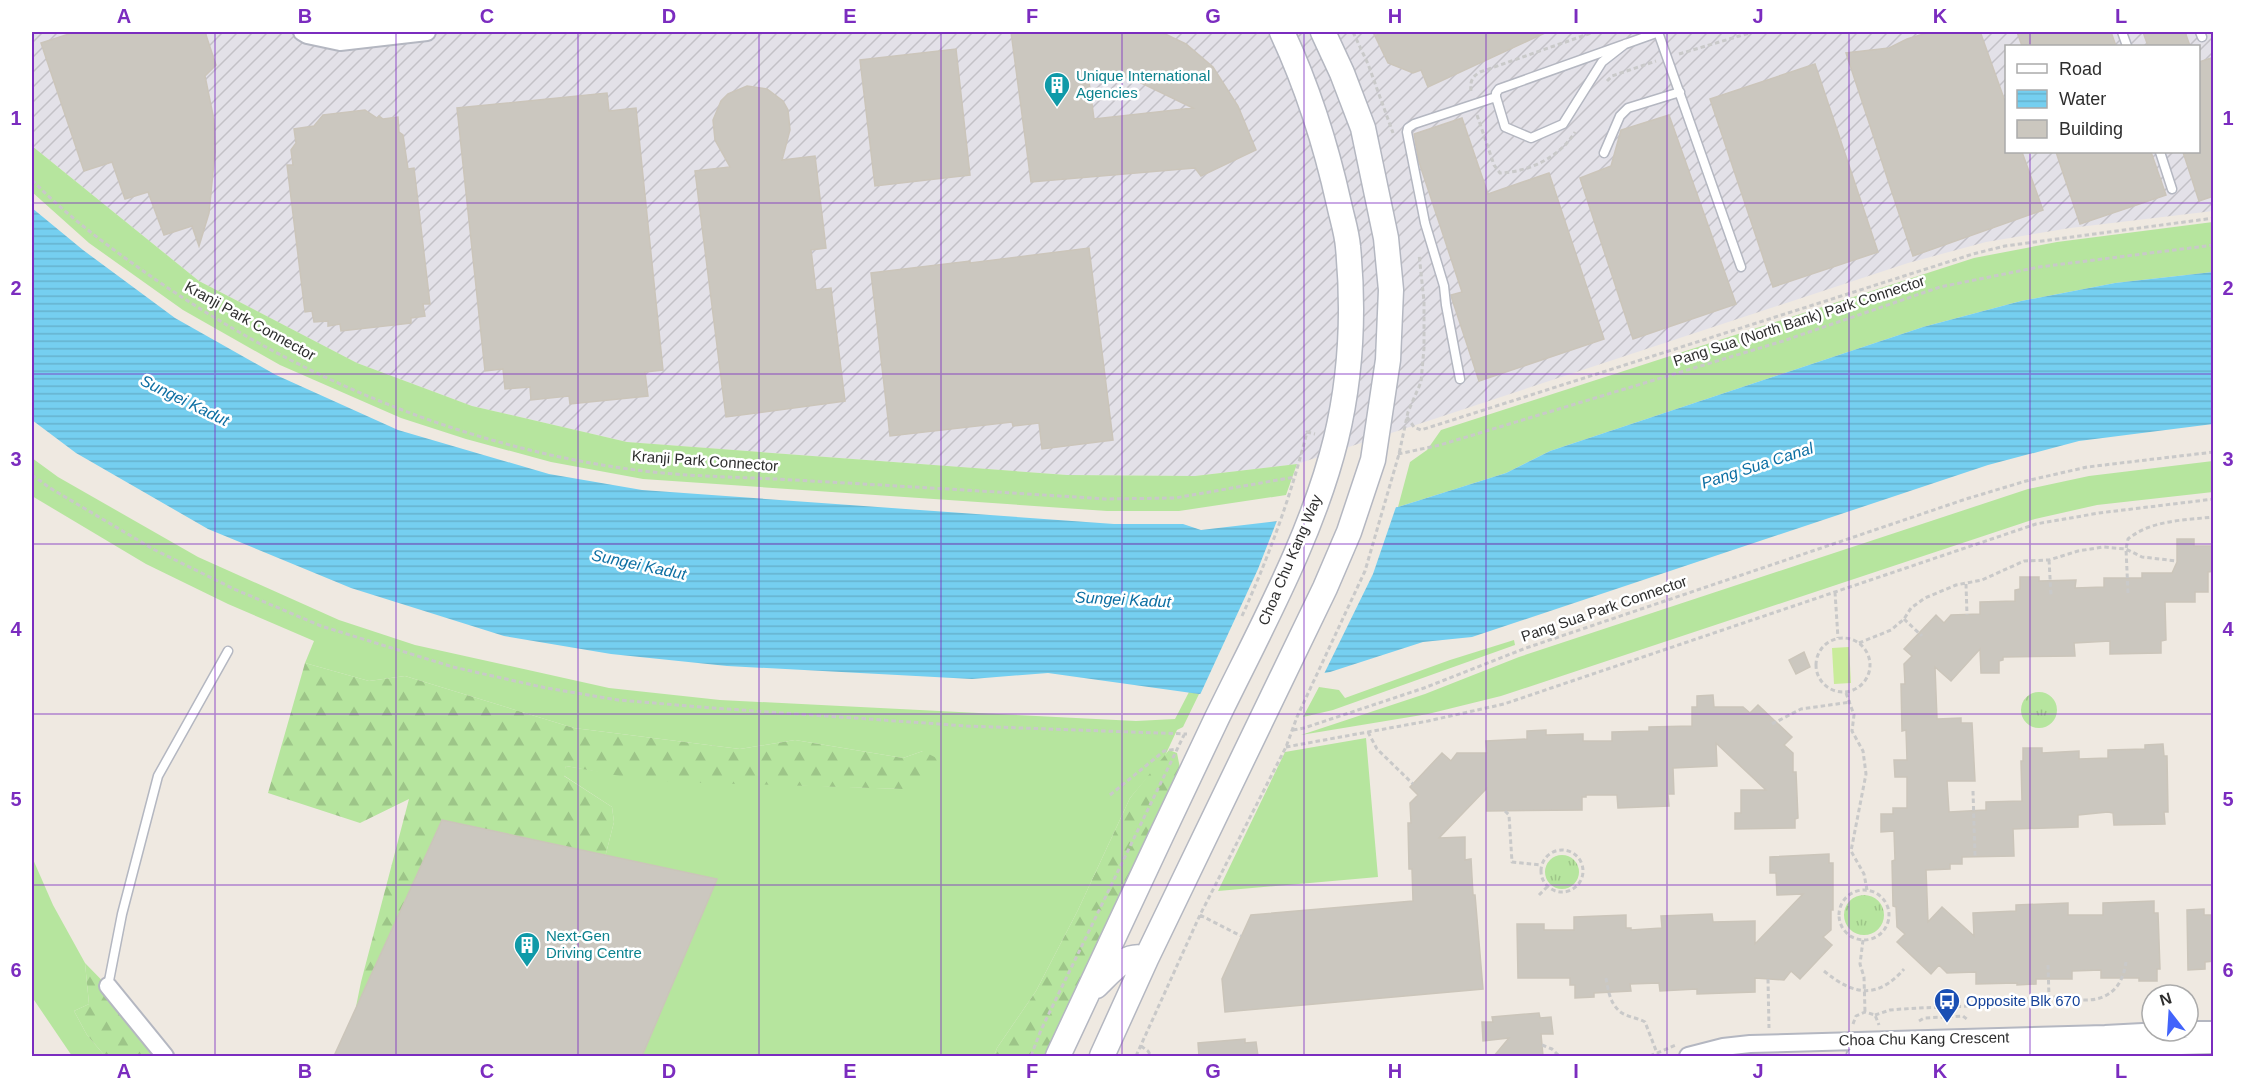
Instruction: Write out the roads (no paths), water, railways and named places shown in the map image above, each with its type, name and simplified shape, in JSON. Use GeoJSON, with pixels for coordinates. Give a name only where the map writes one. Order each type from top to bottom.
{"type":"FeatureCollection","features":[{"type":"Feature","properties":{"kind":"main road","name":"Choa Chu Kang Way"},"geometry":{"type":"LineString","coordinates":[[1058,1056],[1202,733],[1281,587],[1305,530],[1336,437],[1348,371],[1350,314],[1348,245],[1334,181],[1315,117],[1282,32]]}},
{"type":"Feature","properties":{"kind":"main road"},"geometry":{"type":"LineString","coordinates":[[1102,1056],[1146,959],[1329,579],[1349,532],[1372,460],[1388,360],[1390,290],[1386,238],[1364,128],[1323,32]]}},
{"type":"Feature","properties":{"kind":"main road"},"geometry":{"type":"LineString","coordinates":[[1086,997],[1118,964],[1141,957],[1146,959]]}},
{"type":"Feature","properties":{"kind":"street"},"geometry":{"type":"LineString","coordinates":[[302,32],[340,42],[427,32]]}},
{"type":"Feature","properties":{"kind":"street"},"geometry":{"type":"LineString","coordinates":[[108,986],[165,1056]]}},
{"type":"Feature","properties":{"kind":"street","name":"Choa Chu Kang Crescent"},"geometry":{"type":"LineString","coordinates":[[1688,1056],[1723,1047],[1750,1044],[2140,1032]]}},
{"type":"Feature","properties":{"kind":"street","name":"Choa Chu Kang Crescent"},"geometry":{"type":"LineString","coordinates":[[1855,1056],[2214,1045]]}},
{"type":"Feature","properties":{"kind":"lane"},"geometry":{"type":"LineString","coordinates":[[1625,44],[1602,62],[1563,124],[1531,138],[1505,127],[1496,97],[1499,89],[1505,87],[1625,44],[1659,32],[1741,267]]}},
{"type":"Feature","properties":{"kind":"lane"},"geometry":{"type":"LineString","coordinates":[[1604,153],[1620,116],[1628,108],[1680,92]]}},
{"type":"Feature","properties":{"kind":"lane"},"geometry":{"type":"LineString","coordinates":[[1460,379],[1444,286],[1425,223],[1407,132],[1408,128],[1414,124],[1496,97]]}},
{"type":"Feature","properties":{"kind":"lane"},"geometry":{"type":"LineString","coordinates":[[2160,153],[2172,189]]}},
{"type":"Feature","properties":{"kind":"lane"},"geometry":{"type":"LineString","coordinates":[[108,986],[122,914],[158,776],[228,651]]}},
{"type":"Feature","properties":{"kind":"water"},"geometry":{"type":"Polygon","coordinates":[[[32,208],[83,250],[175,318],[276,375],[398,430],[549,474],[642,490],[1114,524],[1183,524],[1201,530],[1398,507],[1506,473],[1550,451],[1923,327],[2021,301],[2115,283],[2213,272],[2213,424],[2079,441],[1988,465],[1472,637],[1423,642],[1330,672],[1199,694],[1048,673],[972,679],[727,666],[611,654],[504,636],[351,588],[208,529],[76,453],[32,420],[32,208]]]}},
{"type":"Feature","properties":{"kind":"place","name":"Unique International Agencies"},"geometry":{"type":"Point","coordinates":[1057,108]}},
{"type":"Feature","properties":{"kind":"place","name":"Next-Gen Driving Centre"},"geometry":{"type":"Point","coordinates":[527,968]}},
{"type":"Feature","properties":{"kind":"place","name":"Opposite Blk 670"},"geometry":{"type":"Point","coordinates":[1947,1024]}},
{"type":"Feature","properties":{"kind":"water label","name":"Sungei Kadut"},"geometry":{"type":"Point","coordinates":[185,400]}},
{"type":"Feature","properties":{"kind":"water label","name":"Pang Sua Canal"},"geometry":{"type":"Point","coordinates":[1757,465]}},
{"type":"Feature","properties":{"kind":"water label","name":"Sungei Kadut"},"geometry":{"type":"Point","coordinates":[639,564]}},
{"type":"Feature","properties":{"kind":"water label","name":"Sungei Kadut"},"geometry":{"type":"Point","coordinates":[1123,599]}}]}
